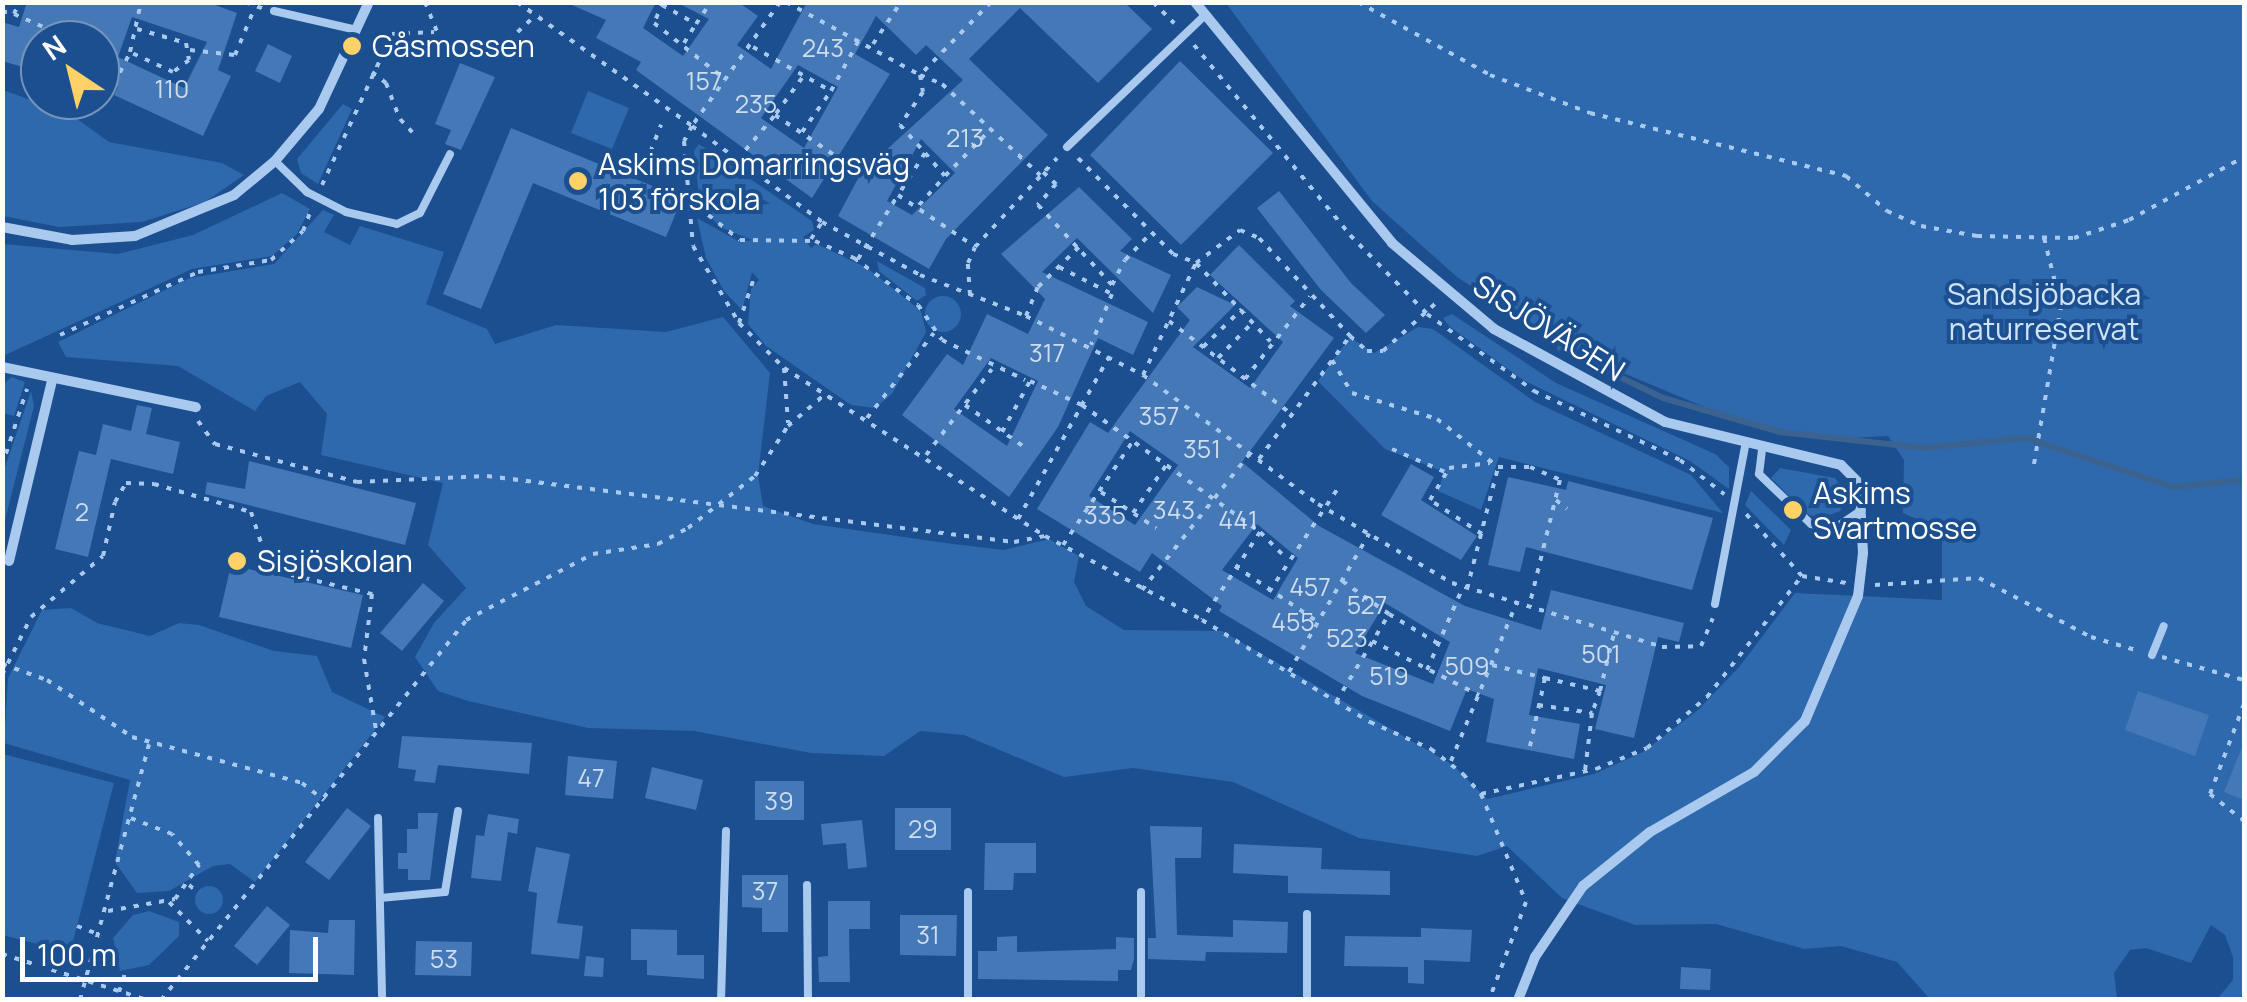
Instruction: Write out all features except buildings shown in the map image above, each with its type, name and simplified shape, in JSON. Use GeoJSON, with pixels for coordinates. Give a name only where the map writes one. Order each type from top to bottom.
{"type":"FeatureCollection","features":[{"type":"Feature","properties":{"kind":"street"},"geometry":{"type":"LineString","coordinates":[[2,227],[72,240],[135,236],[210,209],[275,161],[319,109],[369,2]]}},
{"type":"Feature","properties":{"kind":"street","name":"SISJÖVÄGEN"},"geometry":{"type":"LineString","coordinates":[[1195,2],[1365,213],[1446,292],[1600,392],[1665,422],[1745,446],[1841,466],[1858,483],[1863,509]]}},
{"type":"Feature","properties":{"kind":"street"},"geometry":{"type":"LineString","coordinates":[[2,367],[52,380],[171,397],[196,406]]}},
{"type":"Feature","properties":{"kind":"street"},"geometry":{"type":"LineString","coordinates":[[9,561],[52,380]]}},
{"type":"Feature","properties":{"kind":"street"},"geometry":{"type":"LineString","coordinates":[[1518,1000],[1556,920],[1593,876],[1650,832],[1754,772],[1804,722],[1858,596],[1863,509]]}},
{"type":"Feature","properties":{"kind":"lane"},"geometry":{"type":"LineString","coordinates":[[274,11],[359,30]]}},
{"type":"Feature","properties":{"kind":"lane"},"geometry":{"type":"LineString","coordinates":[[1067,147],[1206,14]]}},
{"type":"Feature","properties":{"kind":"lane"},"geometry":{"type":"LineString","coordinates":[[275,161],[316,196],[381,224],[397,224],[420,213],[450,154]]}},
{"type":"Feature","properties":{"kind":"lane"},"geometry":{"type":"LineString","coordinates":[[1714,604],[1737,505],[1745,446]]}},
{"type":"Feature","properties":{"kind":"lane"},"geometry":{"type":"LineString","coordinates":[[1762,450],[1759,474],[1811,524],[1834,528],[1863,509]]}},
{"type":"Feature","properties":{"kind":"lane"},"geometry":{"type":"LineString","coordinates":[[2152,654],[2164,626]]}},
{"type":"Feature","properties":{"kind":"lane"},"geometry":{"type":"LineString","coordinates":[[380,898],[445,892],[458,811]]}},
{"type":"Feature","properties":{"kind":"lane"},"geometry":{"type":"LineString","coordinates":[[378,818],[382,1000]]}},
{"type":"Feature","properties":{"kind":"lane"},"geometry":{"type":"LineString","coordinates":[[721,1000],[726,831]]}},
{"type":"Feature","properties":{"kind":"lane"},"geometry":{"type":"LineString","coordinates":[[807,885],[808,1000]]}},
{"type":"Feature","properties":{"kind":"lane"},"geometry":{"type":"LineString","coordinates":[[968,892],[968,1000]]}},
{"type":"Feature","properties":{"kind":"lane"},"geometry":{"type":"LineString","coordinates":[[1141,892],[1141,1000]]}},
{"type":"Feature","properties":{"kind":"lane"},"geometry":{"type":"LineString","coordinates":[[1307,914],[1307,1000]]}},
{"type":"Feature","properties":{"kind":"path"},"geometry":{"type":"LineString","coordinates":[[14,14],[19,2]]}},
{"type":"Feature","properties":{"kind":"path"},"geometry":{"type":"LineString","coordinates":[[120,72],[137,29],[141,2]]}},
{"type":"Feature","properties":{"kind":"path"},"geometry":{"type":"LineString","coordinates":[[245,2],[274,11]]}},
{"type":"Feature","properties":{"kind":"path"},"geometry":{"type":"LineString","coordinates":[[424,2],[434,32]]}},
{"type":"Feature","properties":{"kind":"path"},"geometry":{"type":"LineString","coordinates":[[517,2],[822,222],[1143,375],[1326,510],[1465,588],[1614,633],[1692,650],[1712,632],[1714,604]]}},
{"type":"Feature","properties":{"kind":"path"},"geometry":{"type":"LineString","coordinates":[[684,43],[711,2]]}},
{"type":"Feature","properties":{"kind":"path"},"geometry":{"type":"LineString","coordinates":[[1112,285],[1038,205],[1056,184],[942,84],[860,38],[783,2],[684,142],[688,199],[702,267],[739,323],[784,368],[926,455],[1045,536],[1202,620],[1336,702],[1450,763],[1480,794],[1526,902],[1489,1000]]}},
{"type":"Feature","properties":{"kind":"path"},"geometry":{"type":"LineString","coordinates":[[872,46],[900,2]]}},
{"type":"Feature","properties":{"kind":"path"},"geometry":{"type":"LineString","coordinates":[[920,75],[992,2]]}},
{"type":"Feature","properties":{"kind":"path"},"geometry":{"type":"LineString","coordinates":[[1153,2],[1184,33],[1350,234],[1428,314],[1534,391],[1680,460],[1737,505],[1802,576],[1846,583]]}},
{"type":"Feature","properties":{"kind":"path"},"geometry":{"type":"LineString","coordinates":[[1358,2],[1490,75],[1590,113],[1700,144],[1820,166],[1921,226],[2074,238],[2129,220],[2244,156]]}},
{"type":"Feature","properties":{"kind":"path"},"geometry":{"type":"LineString","coordinates":[[696,24],[662,4],[654,23],[727,80]]}},
{"type":"Feature","properties":{"kind":"path"},"geometry":{"type":"LineString","coordinates":[[137,29],[190,50],[235,55],[256,7]]}},
{"type":"Feature","properties":{"kind":"path"},"geometry":{"type":"LineString","coordinates":[[2,11],[27,20]]}},
{"type":"Feature","properties":{"kind":"path"},"geometry":{"type":"LineString","coordinates":[[60,335],[198,272],[278,256],[303,231],[392,34],[434,32],[488,53],[536,15]]}},
{"type":"Feature","properties":{"kind":"path"},"geometry":{"type":"LineString","coordinates":[[802,133],[860,38]]}},
{"type":"Feature","properties":{"kind":"path"},"geometry":{"type":"LineString","coordinates":[[753,46],[830,91]]}},
{"type":"Feature","properties":{"kind":"path"},"geometry":{"type":"LineString","coordinates":[[130,52],[172,72],[181,71],[190,50]]}},
{"type":"Feature","properties":{"kind":"path"},"geometry":{"type":"LineString","coordinates":[[372,72],[386,84],[400,119],[415,135]]}},
{"type":"Feature","properties":{"kind":"path"},"geometry":{"type":"LineString","coordinates":[[920,75],[923,92],[900,125],[945,176]]}},
{"type":"Feature","properties":{"kind":"path"},"geometry":{"type":"LineString","coordinates":[[737,160],[802,78]]}},
{"type":"Feature","properties":{"kind":"path"},"geometry":{"type":"LineString","coordinates":[[775,115],[843,161]]}},
{"type":"Feature","properties":{"kind":"path"},"geometry":{"type":"LineString","coordinates":[[641,176],[661,125]]}},
{"type":"Feature","properties":{"kind":"path"},"geometry":{"type":"LineString","coordinates":[[919,205],[991,130]]}},
{"type":"Feature","properties":{"kind":"path"},"geometry":{"type":"LineString","coordinates":[[970,294],[968,263],[975,247],[1067,147],[1172,254],[1196,262],[1270,340]]}},
{"type":"Feature","properties":{"kind":"path"},"geometry":{"type":"LineString","coordinates":[[857,260],[925,154]]}},
{"type":"Feature","properties":{"kind":"path"},"geometry":{"type":"LineString","coordinates":[[898,195],[919,205],[975,247]]}},
{"type":"Feature","properties":{"kind":"path"},"geometry":{"type":"LineString","coordinates":[[688,199],[720,230],[740,240],[810,240],[857,260],[918,306],[934,333],[992,369],[1082,405],[1216,497],[1287,559]]}},
{"type":"Feature","properties":{"kind":"path"},"geometry":{"type":"LineString","coordinates":[[810,240],[822,222]]}},
{"type":"Feature","properties":{"kind":"path"},"geometry":{"type":"LineString","coordinates":[[1090,348],[1108,291],[1125,260],[1151,232]]}},
{"type":"Feature","properties":{"kind":"path"},"geometry":{"type":"LineString","coordinates":[[1143,375],[1196,262],[1227,236],[1250,232],[1367,351],[1383,351],[1428,314],[1446,292]]}},
{"type":"Feature","properties":{"kind":"path"},"geometry":{"type":"LineString","coordinates":[[2034,464],[2061,306],[2044,238]]}},
{"type":"Feature","properties":{"kind":"path"},"geometry":{"type":"LineString","coordinates":[[1026,316],[1038,287],[1078,248]]}},
{"type":"Feature","properties":{"kind":"path"},"geometry":{"type":"LineString","coordinates":[[1059,267],[1108,291]]}},
{"type":"Feature","properties":{"kind":"path"},"geometry":{"type":"LineString","coordinates":[[739,323],[755,276]]}},
{"type":"Feature","properties":{"kind":"path"},"geometry":{"type":"LineString","coordinates":[[1245,379],[1270,340],[1310,296]]}},
{"type":"Feature","properties":{"kind":"path"},"geometry":{"type":"LineString","coordinates":[[1203,347],[1242,310]]}},
{"type":"Feature","properties":{"kind":"path"},"geometry":{"type":"LineString","coordinates":[[1170,321],[1292,416]]}},
{"type":"Feature","properties":{"kind":"path"},"geometry":{"type":"LineString","coordinates":[[1218,358],[1254,322]]}},
{"type":"Feature","properties":{"kind":"path"},"geometry":{"type":"LineString","coordinates":[[867,418],[934,333]]}},
{"type":"Feature","properties":{"kind":"path"},"geometry":{"type":"LineString","coordinates":[[1259,459],[1350,336]]}},
{"type":"Feature","properties":{"kind":"path"},"geometry":{"type":"LineString","coordinates":[[1018,519],[1109,357]]}},
{"type":"Feature","properties":{"kind":"path"},"geometry":{"type":"LineString","coordinates":[[1332,360],[1352,393],[1437,419],[1496,463]]}},
{"type":"Feature","properties":{"kind":"path"},"geometry":{"type":"LineString","coordinates":[[784,368],[788,426]]}},
{"type":"Feature","properties":{"kind":"path"},"geometry":{"type":"LineString","coordinates":[[926,455],[992,369]]}},
{"type":"Feature","properties":{"kind":"path"},"geometry":{"type":"LineString","coordinates":[[2,466],[33,375]]}},
{"type":"Feature","properties":{"kind":"path"},"geometry":{"type":"LineString","coordinates":[[1002,432],[1027,381]]}},
{"type":"Feature","properties":{"kind":"path"},"geometry":{"type":"LineString","coordinates":[[160,1000],[466,620],[593,554],[658,544],[720,505],[754,476],[788,426],[824,395]]}},
{"type":"Feature","properties":{"kind":"path"},"geometry":{"type":"LineString","coordinates":[[965,405],[1024,447]]}},
{"type":"Feature","properties":{"kind":"path"},"geometry":{"type":"LineString","coordinates":[[196,406],[199,427],[216,444],[358,482],[488,476],[1014,542],[1045,536]]}},
{"type":"Feature","properties":{"kind":"path"},"geometry":{"type":"LineString","coordinates":[[1062,546],[1133,441]]}},
{"type":"Feature","properties":{"kind":"path"},"geometry":{"type":"LineString","coordinates":[[1392,448],[1445,472],[1496,463],[1557,476],[1556,500],[1529,608]]}},
{"type":"Feature","properties":{"kind":"path"},"geometry":{"type":"LineString","coordinates":[[1142,590],[1251,452]]}},
{"type":"Feature","properties":{"kind":"path"},"geometry":{"type":"LineString","coordinates":[[1426,671],[1465,588],[1483,534],[1496,463]]}},
{"type":"Feature","properties":{"kind":"path"},"geometry":{"type":"LineString","coordinates":[[1133,512],[1167,464]]}},
{"type":"Feature","properties":{"kind":"path"},"geometry":{"type":"LineString","coordinates":[[1445,472],[1430,500],[1483,534]]}},
{"type":"Feature","properties":{"kind":"path"},"geometry":{"type":"LineString","coordinates":[[2,676],[31,616],[103,556],[114,502],[126,483],[154,484],[251,512],[266,558],[280,572],[372,594],[364,659],[376,732]]}},
{"type":"Feature","properties":{"kind":"path"},"geometry":{"type":"LineString","coordinates":[[1269,592],[1315,516],[1326,510],[1340,485]]}},
{"type":"Feature","properties":{"kind":"path"},"geometry":{"type":"LineString","coordinates":[[1101,492],[1156,528]]}},
{"type":"Feature","properties":{"kind":"path"},"geometry":{"type":"LineString","coordinates":[[1556,500],[1567,509]]}},
{"type":"Feature","properties":{"kind":"path"},"geometry":{"type":"LineString","coordinates":[[1202,620],[1260,532]]}},
{"type":"Feature","properties":{"kind":"path"},"geometry":{"type":"LineString","coordinates":[[1288,672],[1370,534]]}},
{"type":"Feature","properties":{"kind":"path"},"geometry":{"type":"LineString","coordinates":[[1235,566],[1318,622]]}},
{"type":"Feature","properties":{"kind":"path"},"geometry":{"type":"LineString","coordinates":[[1480,794],[1585,772],[1647,748],[1707,697],[1802,576]]}},
{"type":"Feature","properties":{"kind":"path"},"geometry":{"type":"LineString","coordinates":[[1875,584],[1979,578],[2091,637],[2244,680]]}},
{"type":"Feature","properties":{"kind":"path"},"geometry":{"type":"LineString","coordinates":[[1342,581],[1437,643]]}},
{"type":"Feature","properties":{"kind":"path"},"geometry":{"type":"LineString","coordinates":[[1450,763],[1516,604]]}},
{"type":"Feature","properties":{"kind":"path"},"geometry":{"type":"LineString","coordinates":[[1336,702],[1390,614]]}},
{"type":"Feature","properties":{"kind":"path"},"geometry":{"type":"LineString","coordinates":[[1585,772],[1592,713],[1614,633]]}},
{"type":"Feature","properties":{"kind":"path"},"geometry":{"type":"LineString","coordinates":[[1372,641],[1480,696]]}},
{"type":"Feature","properties":{"kind":"path"},"geometry":{"type":"LineString","coordinates":[[4,665],[47,680],[94,716],[149,744],[302,783],[324,800]]}},
{"type":"Feature","properties":{"kind":"path"},"geometry":{"type":"LineString","coordinates":[[1492,665],[1600,691]]}},
{"type":"Feature","properties":{"kind":"path"},"geometry":{"type":"LineString","coordinates":[[1530,746],[1545,678]]}},
{"type":"Feature","properties":{"kind":"path"},"geometry":{"type":"LineString","coordinates":[[2244,704],[2210,794],[2244,821]]}},
{"type":"Feature","properties":{"kind":"path"},"geometry":{"type":"LineString","coordinates":[[1538,705],[1592,713]]}},
{"type":"Feature","properties":{"kind":"path"},"geometry":{"type":"LineString","coordinates":[[80,1000],[108,911],[149,744]]}},
{"type":"Feature","properties":{"kind":"path"},"geometry":{"type":"LineString","coordinates":[[108,911],[169,902],[189,885],[198,865],[185,845],[145,820],[128,817]]}},
{"type":"Feature","properties":{"kind":"path"},"geometry":{"type":"LineString","coordinates":[[189,885],[199,893]]}},
{"type":"Feature","properties":{"kind":"path"},"geometry":{"type":"LineString","coordinates":[[169,902],[208,941]]}},
{"type":"Feature","properties":{"kind":"path"},"geometry":{"type":"LineString","coordinates":[[77,926],[101,935]]}},
{"type":"Feature","properties":{"kind":"path"},"geometry":{"type":"LineString","coordinates":[[2,954],[147,1000]]}},
{"type":"Feature","properties":{"kind":"path"},"geometry":{"type":"LineString","coordinates":[[119,994],[125,973]]}},
{"type":"Feature","properties":{"kind":"green space","name":"Sandsjöbacka naturreservat"},"geometry":{"type":"Polygon","coordinates":[[[1226,3],[2244,3],[2244,999],[2217,999],[2233,980],[2233,957],[2225,935],[2211,925],[2191,963],[2146,948],[2130,950],[2114,973],[2117,999],[1930,999],[1897,962],[1841,946],[1804,949],[1716,924],[1635,925],[1562,898],[1507,846],[1477,856],[1359,838],[1233,782],[1133,768],[1064,777],[964,735],[920,731],[884,756],[811,753],[694,731],[588,728],[468,701],[438,691],[415,657],[434,623],[466,588],[428,545],[443,483],[321,455],[327,414],[300,382],[266,396],[255,411],[178,366],[66,357],[58,342],[190,278],[274,264],[323,210],[334,215],[324,232],[350,245],[360,226],[444,252],[426,304],[487,329],[495,344],[556,325],[666,332],[723,317],[770,373],[758,475],[763,506],[813,524],[1004,550],[1049,539],[1079,556],[1074,582],[1086,606],[1124,630],[1222,631],[1453,765],[1487,799],[1594,774],[1643,752],[1698,710],[1740,666],[1795,593],[1942,600],[1942,530],[1903,513],[1904,460],[1888,436],[1832,439],[1738,421],[1566,349],[1457,277],[1372,201],[1226,3]]]}},
{"type":"Feature","properties":{"kind":"green space"},"geometry":{"type":"Polygon","coordinates":[[[3,90],[20,96],[20,120],[78,120],[109,142],[222,163],[244,175],[205,202],[142,222],[59,227],[3,216],[3,90]]]}},
{"type":"Feature","properties":{"kind":"green space"},"geometry":{"type":"Polygon","coordinates":[[[588,91],[629,108],[612,149],[571,133],[588,91]]]}},
{"type":"Feature","properties":{"kind":"green space"},"geometry":{"type":"Polygon","coordinates":[[[343,104],[352,109],[318,184],[301,173],[297,159],[343,104]]]}},
{"type":"Feature","properties":{"kind":"green space"},"geometry":{"type":"Polygon","coordinates":[[[699,144],[812,221],[814,230],[803,237],[811,248],[817,244],[867,268],[921,311],[926,332],[892,394],[875,408],[851,405],[766,346],[748,324],[751,289],[759,280],[752,272],[742,310],[724,291],[706,258],[697,218],[740,242],[752,240],[720,227],[700,206],[694,151],[699,144]]]}},
{"type":"Feature","properties":{"kind":"green space"},"geometry":{"type":"Polygon","coordinates":[[[282,193],[310,209],[297,234],[272,256],[192,269],[3,356],[3,244],[118,254],[193,235],[282,193]]]}},
{"type":"Feature","properties":{"kind":"green space"},"geometry":{"type":"Polygon","coordinates":[[[877,261],[925,288],[926,295],[917,301],[879,271],[877,261]]]}},
{"type":"Feature","properties":{"kind":"green space"},"geometry":{"type":"Polygon","coordinates":[[[943,296],[956,301],[961,314],[956,327],[943,332],[930,327],[925,314],[930,301],[943,296]]]}},
{"type":"Feature","properties":{"kind":"green space"},"geometry":{"type":"Polygon","coordinates":[[[1452,314],[1556,383],[1715,454],[1729,467],[1729,489],[1690,461],[1523,380],[1449,326],[1443,318],[1452,314]]]}},
{"type":"Feature","properties":{"kind":"green space"},"geometry":{"type":"Polygon","coordinates":[[[1418,327],[1433,329],[1535,402],[1691,475],[1723,513],[1499,457],[1481,510],[1438,491],[1444,472],[1385,449],[1318,381],[1350,337],[1374,353],[1418,327]]]}},
{"type":"Feature","properties":{"kind":"green space"},"geometry":{"type":"Polygon","coordinates":[[[12,377],[25,382],[14,416],[3,413],[3,384],[12,377]]]}},
{"type":"Feature","properties":{"kind":"green space"},"geometry":{"type":"Polygon","coordinates":[[[31,391],[34,406],[3,528],[3,473],[31,391]]]}},
{"type":"Feature","properties":{"kind":"green space"},"geometry":{"type":"Polygon","coordinates":[[[1780,468],[1835,478],[1848,496],[1840,511],[1819,519],[1806,513],[1771,478],[1780,468]]]}},
{"type":"Feature","properties":{"kind":"green space"},"geometry":{"type":"Polygon","coordinates":[[[1751,491],[1791,530],[1784,545],[1745,505],[1751,491]]]}},
{"type":"Feature","properties":{"kind":"green space"},"geometry":{"type":"Polygon","coordinates":[[[71,608],[97,623],[150,636],[179,623],[199,625],[274,651],[317,656],[332,692],[385,717],[255,882],[230,864],[213,866],[169,891],[137,893],[115,862],[130,780],[4,743],[8,678],[42,610],[71,608]]]}},
{"type":"Feature","properties":{"kind":"green space"},"geometry":{"type":"Polygon","coordinates":[[[3,754],[114,783],[70,953],[3,935],[3,754]]]}},
{"type":"Feature","properties":{"kind":"green space"},"geometry":{"type":"Polygon","coordinates":[[[209,886],[219,890],[223,900],[219,910],[209,914],[199,910],[195,900],[199,890],[209,886]]]}},
{"type":"Feature","properties":{"kind":"green space"},"geometry":{"type":"Polygon","coordinates":[[[149,911],[179,922],[179,936],[149,965],[120,971],[113,938],[133,915],[149,911]]]}},
{"type":"Feature","properties":{"kind":"waterway"},"geometry":{"type":"LineString","coordinates":[[1560,348],[1663,398],[1780,432],[1924,448],[2026,438],[2173,487],[2244,480]]}},
{"type":"Feature","properties":{"kind":"place","name":"Gåsmossen"},"geometry":{"type":"Point","coordinates":[352,46]}},
{"type":"Feature","properties":{"kind":"place","name":"Askims Domarringsväg 103 förskola"},"geometry":{"type":"Point","coordinates":[578,181]}},
{"type":"Feature","properties":{"kind":"place","name":"Askims Svartmosse"},"geometry":{"type":"Point","coordinates":[1793,510]}},
{"type":"Feature","properties":{"kind":"place","name":"Sisjöskolan"},"geometry":{"type":"Point","coordinates":[237,561]}}]}
